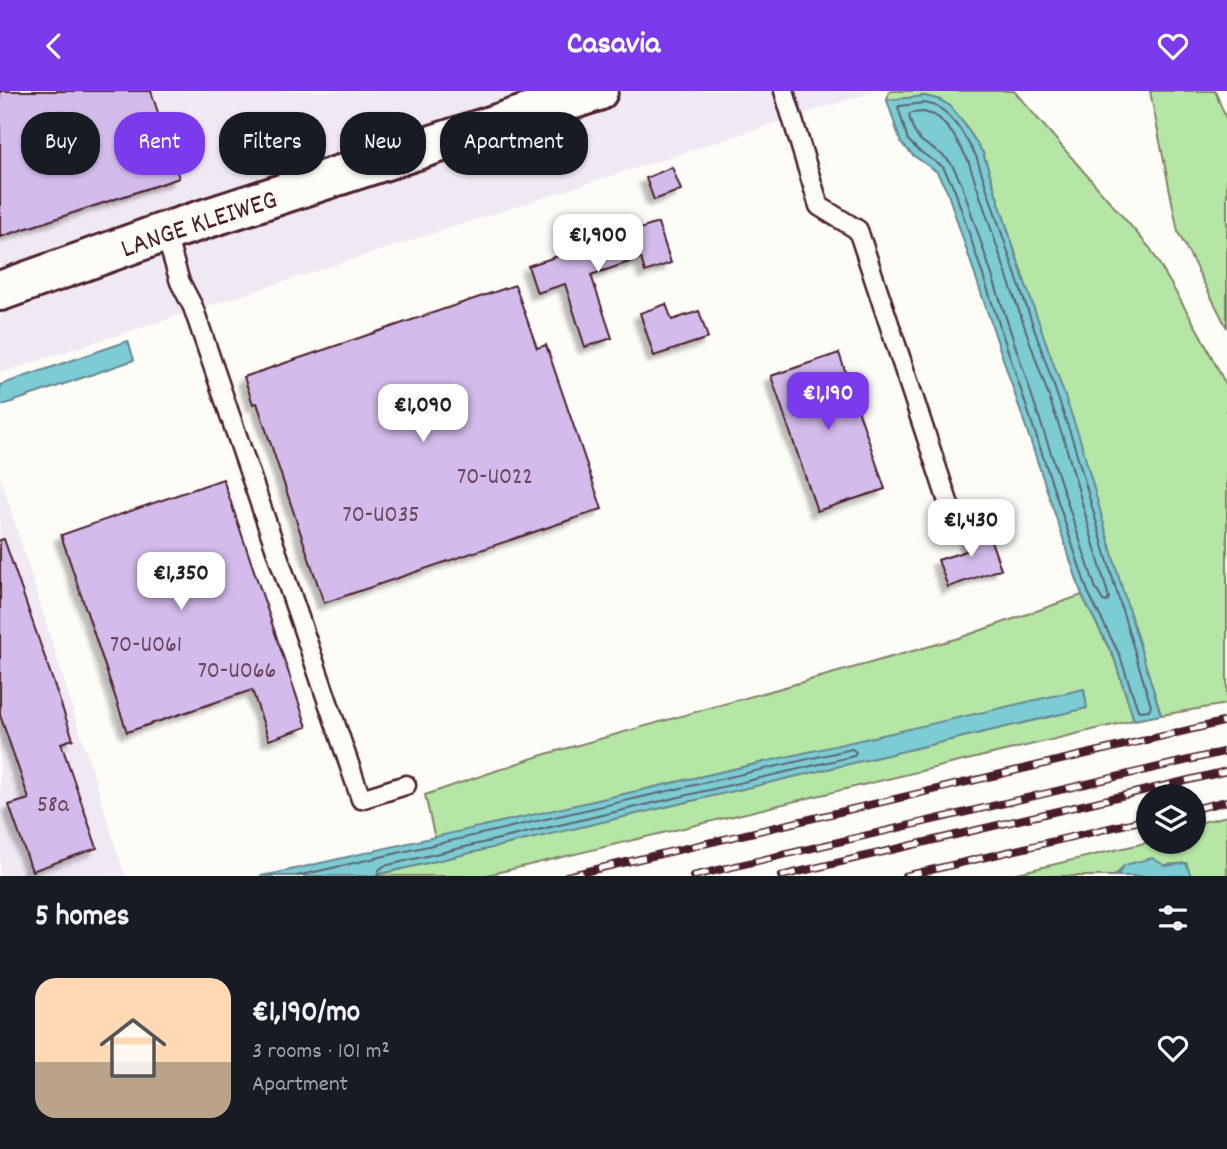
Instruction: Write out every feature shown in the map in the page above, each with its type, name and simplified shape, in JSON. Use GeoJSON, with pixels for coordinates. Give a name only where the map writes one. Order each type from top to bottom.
{"type":"FeatureCollection","features":[{"type":"Feature","properties":{"kind":"street","name":"LANGE KLEIWEG"},"geometry":{"type":"LineString","coordinates":[[0,291],[165,232],[598,91]]}},
{"type":"Feature","properties":{"kind":"lane"},"geometry":{"type":"LineString","coordinates":[[784,91],[819,206],[858,230],[955,523]]}},
{"type":"Feature","properties":{"kind":"lane"},"geometry":{"type":"LineString","coordinates":[[165,232],[180,282],[194,307],[361,799],[406,785]]}},
{"type":"Feature","properties":{"kind":"shaded area"},"geometry":{"type":"Polygon","coordinates":[[[0,91],[875,91],[0,373],[0,91]]]}},
{"type":"Feature","properties":{"kind":"shaded area"},"geometry":{"type":"Polygon","coordinates":[[[0,475],[125,876],[0,876],[0,475]]]}},
{"type":"Feature","properties":{"kind":"green space"},"geometry":{"type":"Polygon","coordinates":[[[889,91],[1014,91],[1150,248],[1200,334],[1227,387],[1227,704],[1161,715],[983,153],[950,106],[925,96],[887,100],[889,91]]]}},
{"type":"Feature","properties":{"kind":"green space"},"geometry":{"type":"Polygon","coordinates":[[[1150,91],[1215,91],[1227,121],[1227,328],[1178,232],[1150,91]]]}},
{"type":"Feature","properties":{"kind":"green space"},"geometry":{"type":"Polygon","coordinates":[[[1082,595],[1114,658],[1134,720],[483,876],[372,876],[1087,708],[438,852],[425,795],[539,756],[959,638],[1082,595]]]}},
{"type":"Feature","properties":{"kind":"green space"},"geometry":{"type":"Polygon","coordinates":[[[1227,816],[1227,876],[1186,876],[1190,874],[1186,863],[1122,869],[1114,876],[1005,876],[1136,845],[1136,854],[1206,854],[1206,821],[1227,816]]]}},
{"type":"Feature","properties":{"kind":"water"},"geometry":{"type":"Polygon","coordinates":[[[925,96],[950,106],[983,153],[1080,439],[1161,715],[1134,720],[1114,658],[1082,595],[947,191],[937,172],[901,143],[887,100],[925,96]]]}},
{"type":"Feature","properties":{"kind":"water"},"geometry":{"type":"Polygon","coordinates":[[[128,341],[134,360],[0,406],[0,385],[128,341]]]}},
{"type":"Feature","properties":{"kind":"water"},"geometry":{"type":"Polygon","coordinates":[[[1084,689],[1087,708],[372,876],[260,876],[277,873],[1084,689]]]}},
{"type":"Feature","properties":{"kind":"water"},"geometry":{"type":"Polygon","coordinates":[[[1152,858],[1166,866],[1186,863],[1191,876],[1114,876],[1124,865],[1152,858]]]}},
{"type":"Feature","properties":{"kind":"building"},"geometry":{"type":"Polygon","coordinates":[[[0,91],[151,91],[158,112],[114,112],[114,175],[178,175],[179,178],[0,237],[0,91]]]}},
{"type":"Feature","properties":{"kind":"building"},"geometry":{"type":"Polygon","coordinates":[[[672,167],[681,190],[654,200],[646,178],[672,167]]]}},
{"type":"Feature","properties":{"kind":"building"},"geometry":{"type":"Polygon","coordinates":[[[658,223],[671,263],[645,272],[641,258],[591,275],[612,338],[585,347],[565,284],[537,293],[528,266],[658,223]]]}},
{"type":"Feature","properties":{"kind":"building"},"geometry":{"type":"Polygon","coordinates":[[[515,285],[537,348],[546,345],[602,509],[324,603],[257,403],[253,404],[244,377],[515,285]]]}},
{"type":"Feature","properties":{"kind":"building"},"geometry":{"type":"Polygon","coordinates":[[[666,304],[672,320],[699,311],[708,338],[654,356],[640,313],[666,304]]]}},
{"type":"Feature","properties":{"kind":"building"},"geometry":{"type":"Polygon","coordinates":[[[839,353],[885,489],[817,511],[771,376],[839,353]]]}},
{"type":"Feature","properties":{"kind":"building"},"geometry":{"type":"Polygon","coordinates":[[[223,479],[307,727],[269,740],[252,690],[127,732],[61,535],[223,479]]]}},
{"type":"Feature","properties":{"kind":"building"},"geometry":{"type":"Polygon","coordinates":[[[985,524],[1001,569],[948,587],[938,560],[969,550],[963,532],[985,524]]]}},
{"type":"Feature","properties":{"kind":"building"},"geometry":{"type":"Polygon","coordinates":[[[4,539],[73,739],[61,743],[97,848],[32,871],[9,805],[29,799],[0,715],[0,540],[4,539]]]}},
{"type":"Feature","properties":{"kind":"railway"},"geometry":{"type":"LineString","coordinates":[[567,876],[1227,721]]}},
{"type":"Feature","properties":{"kind":"railway"},"geometry":{"type":"LineString","coordinates":[[693,876],[1227,751]]}},
{"type":"Feature","properties":{"kind":"railway"},"geometry":{"type":"LineString","coordinates":[[781,876],[1227,771]]}},
{"type":"Feature","properties":{"kind":"railway"},"geometry":{"type":"LineString","coordinates":[[1206,806],[1227,801]]}},
{"type":"Feature","properties":{"kind":"railway"},"geometry":{"type":"LineString","coordinates":[[905,876],[1136,822]]}}]}
